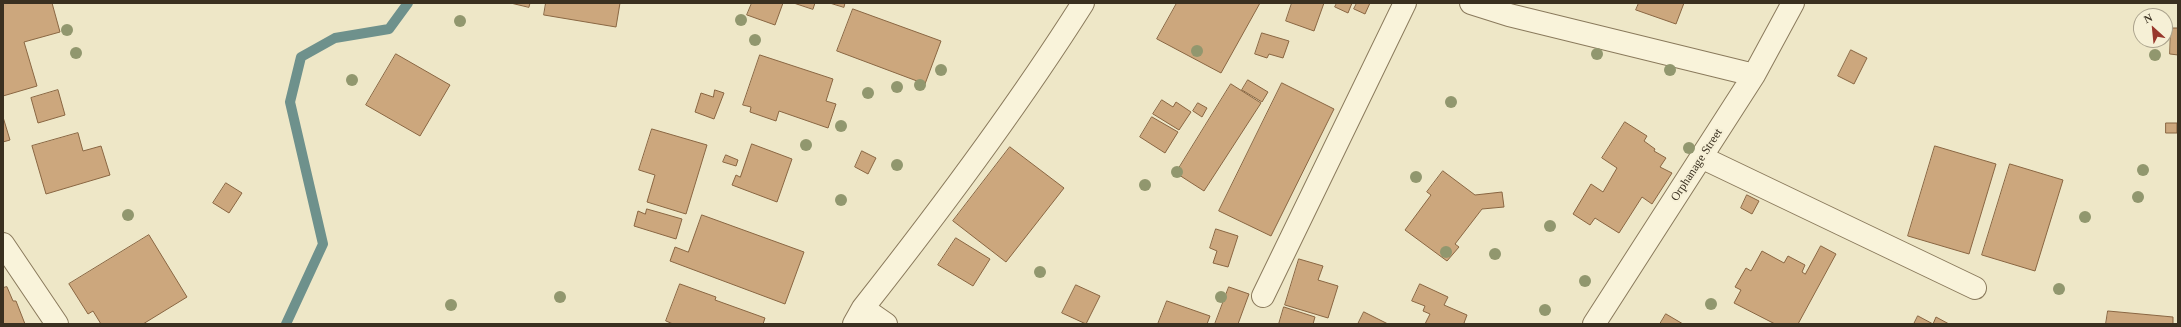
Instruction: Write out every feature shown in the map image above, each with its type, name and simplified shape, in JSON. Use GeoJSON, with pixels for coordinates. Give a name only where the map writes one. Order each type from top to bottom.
{"type":"FeatureCollection","features":[{"type":"Feature","properties":{"kind":"street"},"geometry":{"type":"LineString","coordinates":[[886,324],[858,316],[941,209],[1041,70],[1083,3]]}},
{"type":"Feature","properties":{"kind":"street"},"geometry":{"type":"LineString","coordinates":[[1264,296],[1405,3]]}},
{"type":"Feature","properties":{"kind":"street"},"geometry":{"type":"LineString","coordinates":[[1472,3],[1509,15],[1754,76]]}},
{"type":"Feature","properties":{"kind":"street","name":"Orphanage Street"},"geometry":{"type":"LineString","coordinates":[[1594,324],[1703,158],[1754,76],[1794,3]]}},
{"type":"Feature","properties":{"kind":"street"},"geometry":{"type":"LineString","coordinates":[[1703,158],[1975,288]]}},
{"type":"Feature","properties":{"kind":"street"},"geometry":{"type":"LineString","coordinates":[[3,244],[57,324]]}},
{"type":"Feature","properties":{"kind":"building"},"geometry":{"type":"Polygon","coordinates":[[[3,3],[52,3],[60,32],[24,42],[37,86],[3,96],[3,3]]]}},
{"type":"Feature","properties":{"kind":"building"},"geometry":{"type":"Polygon","coordinates":[[[511,3],[530,3],[529,7],[511,3]]]}},
{"type":"Feature","properties":{"kind":"building"},"geometry":{"type":"Polygon","coordinates":[[[546,3],[620,3],[616,27],[544,15],[546,3]]]}},
{"type":"Feature","properties":{"kind":"building"},"geometry":{"type":"Polygon","coordinates":[[[752,3],[783,3],[775,25],[747,15],[752,3]]]}},
{"type":"Feature","properties":{"kind":"building"},"geometry":{"type":"Polygon","coordinates":[[[794,3],[815,3],[813,9],[794,3]]]}},
{"type":"Feature","properties":{"kind":"building"},"geometry":{"type":"Polygon","coordinates":[[[830,3],[845,3],[844,7],[830,3]]]}},
{"type":"Feature","properties":{"kind":"building"},"geometry":{"type":"Polygon","coordinates":[[[1177,3],[1260,3],[1221,73],[1157,39],[1177,3]]]}},
{"type":"Feature","properties":{"kind":"building"},"geometry":{"type":"Polygon","coordinates":[[[1292,3],[1324,3],[1314,31],[1286,21],[1292,3]]]}},
{"type":"Feature","properties":{"kind":"building"},"geometry":{"type":"Polygon","coordinates":[[[1337,3],[1352,3],[1348,13],[1335,7],[1337,3]]]}},
{"type":"Feature","properties":{"kind":"building"},"geometry":{"type":"Polygon","coordinates":[[[1357,3],[1370,3],[1365,14],[1354,9],[1357,3]]]}},
{"type":"Feature","properties":{"kind":"building"},"geometry":{"type":"Polygon","coordinates":[[[1639,3],[1684,3],[1676,24],[1636,10],[1639,3]]]}},
{"type":"Feature","properties":{"kind":"building"},"geometry":{"type":"Polygon","coordinates":[[[853,9],[941,41],[925,84],[837,51],[853,9]]]}},
{"type":"Feature","properties":{"kind":"building"},"geometry":{"type":"Polygon","coordinates":[[[2173,28],[2178,28],[2178,55],[2170,54],[2170,48],[2173,48],[2173,28]]]}},
{"type":"Feature","properties":{"kind":"building"},"geometry":{"type":"Polygon","coordinates":[[[1262,33],[1289,41],[1283,58],[1269,54],[1267,58],[1255,54],[1262,33]]]}},
{"type":"Feature","properties":{"kind":"building"},"geometry":{"type":"Polygon","coordinates":[[[1851,50],[1867,58],[1854,84],[1838,76],[1851,50]]]}},
{"type":"Feature","properties":{"kind":"building"},"geometry":{"type":"Polygon","coordinates":[[[396,54],[450,85],[420,136],[366,105],[396,54]]]}},
{"type":"Feature","properties":{"kind":"building"},"geometry":{"type":"Polygon","coordinates":[[[760,55],[833,79],[826,101],[836,104],[828,128],[779,111],[776,121],[750,112],[751,107],[743,105],[760,55]]]}},
{"type":"Feature","properties":{"kind":"building"},"geometry":{"type":"Polygon","coordinates":[[[1248,80],[1268,92],[1262,102],[1242,90],[1248,80]]]}},
{"type":"Feature","properties":{"kind":"building"},"geometry":{"type":"Polygon","coordinates":[[[1282,83],[1334,109],[1271,236],[1219,211],[1282,83]]]}},
{"type":"Feature","properties":{"kind":"building"},"geometry":{"type":"Polygon","coordinates":[[[1231,84],[1261,103],[1204,191],[1176,173],[1231,84]]]}},
{"type":"Feature","properties":{"kind":"building"},"geometry":{"type":"Polygon","coordinates":[[[58,90],[65,115],[38,123],[31,98],[58,90]]]}},
{"type":"Feature","properties":{"kind":"building"},"geometry":{"type":"Polygon","coordinates":[[[715,90],[724,93],[714,119],[695,112],[701,93],[713,97],[715,90]]]}},
{"type":"Feature","properties":{"kind":"building"},"geometry":{"type":"Polygon","coordinates":[[[1162,100],[1173,107],[1176,102],[1191,112],[1179,130],[1153,114],[1162,100]]]}},
{"type":"Feature","properties":{"kind":"building"},"geometry":{"type":"Polygon","coordinates":[[[1198,103],[1207,108],[1202,117],[1193,111],[1198,103]]]}},
{"type":"Feature","properties":{"kind":"building"},"geometry":{"type":"Polygon","coordinates":[[[3,117],[10,140],[3,142],[3,117]]]}},
{"type":"Feature","properties":{"kind":"building"},"geometry":{"type":"Polygon","coordinates":[[[1152,117],[1178,132],[1165,153],[1140,137],[1152,117]]]}},
{"type":"Feature","properties":{"kind":"building"},"geometry":{"type":"Polygon","coordinates":[[[1625,122],[1647,136],[1644,141],[1655,149],[1654,151],[1666,158],[1660,167],[1672,173],[1652,204],[1642,197],[1619,233],[1595,218],[1590,225],[1573,214],[1591,184],[1603,192],[1617,168],[1602,158],[1625,122]]]}},
{"type":"Feature","properties":{"kind":"building"},"geometry":{"type":"Polygon","coordinates":[[[2166,123],[2177,123],[2177,133],[2166,133],[2166,123]]]}},
{"type":"Feature","properties":{"kind":"building"},"geometry":{"type":"Polygon","coordinates":[[[652,129],[707,145],[686,214],[647,202],[655,175],[639,170],[652,129]]]}},
{"type":"Feature","properties":{"kind":"building"},"geometry":{"type":"Polygon","coordinates":[[[78,133],[83,151],[101,146],[110,175],[46,194],[32,146],[78,133]]]}},
{"type":"Feature","properties":{"kind":"building"},"geometry":{"type":"Polygon","coordinates":[[[752,144],[792,159],[777,202],[732,185],[736,175],[740,177],[752,144]]]}},
{"type":"Feature","properties":{"kind":"building"},"geometry":{"type":"Polygon","coordinates":[[[1935,146],[1996,164],[1969,254],[1908,236],[1935,146]]]}},
{"type":"Feature","properties":{"kind":"building"},"geometry":{"type":"Polygon","coordinates":[[[1010,147],[1064,188],[1006,262],[953,221],[1010,147]]]}},
{"type":"Feature","properties":{"kind":"building"},"geometry":{"type":"Polygon","coordinates":[[[862,151],[876,158],[868,174],[855,167],[862,151]]]}},
{"type":"Feature","properties":{"kind":"building"},"geometry":{"type":"Polygon","coordinates":[[[726,155],[738,160],[736,166],[723,162],[726,155]]]}},
{"type":"Feature","properties":{"kind":"building"},"geometry":{"type":"Polygon","coordinates":[[[2010,164],[2063,180],[2035,271],[1982,255],[2010,164]]]}},
{"type":"Feature","properties":{"kind":"building"},"geometry":{"type":"Polygon","coordinates":[[[1443,171],[1475,195],[1502,192],[1504,207],[1482,209],[1455,244],[1459,247],[1447,261],[1405,230],[1431,195],[1427,192],[1443,171]]]}},
{"type":"Feature","properties":{"kind":"building"},"geometry":{"type":"Polygon","coordinates":[[[226,183],[242,193],[229,213],[213,203],[226,183]]]}},
{"type":"Feature","properties":{"kind":"building"},"geometry":{"type":"Polygon","coordinates":[[[1747,195],[1759,201],[1752,214],[1741,208],[1747,195]]]}},
{"type":"Feature","properties":{"kind":"building"},"geometry":{"type":"Polygon","coordinates":[[[647,209],[682,219],[676,239],[634,226],[638,211],[645,214],[647,209]]]}},
{"type":"Feature","properties":{"kind":"building"},"geometry":{"type":"Polygon","coordinates":[[[702,215],[804,252],[785,304],[670,261],[675,247],[688,252],[702,215]]]}},
{"type":"Feature","properties":{"kind":"building"},"geometry":{"type":"Polygon","coordinates":[[[1216,229],[1238,236],[1228,267],[1213,263],[1217,251],[1210,248],[1216,229]]]}},
{"type":"Feature","properties":{"kind":"building"},"geometry":{"type":"Polygon","coordinates":[[[149,235],[187,297],[143,324],[101,324],[93,311],[88,314],[69,284],[149,235]]]}},
{"type":"Feature","properties":{"kind":"building"},"geometry":{"type":"Polygon","coordinates":[[[956,238],[990,259],[973,286],[938,265],[956,238]]]}},
{"type":"Feature","properties":{"kind":"building"},"geometry":{"type":"Polygon","coordinates":[[[1821,246],[1836,254],[1798,324],[1775,324],[1734,303],[1741,290],[1735,287],[1746,268],[1751,271],[1762,251],[1784,263],[1788,256],[1805,265],[1802,272],[1805,274],[1821,246]]]}},
{"type":"Feature","properties":{"kind":"building"},"geometry":{"type":"Polygon","coordinates":[[[1299,259],[1323,266],[1318,280],[1338,286],[1328,318],[1285,305],[1299,259]]]}},
{"type":"Feature","properties":{"kind":"building"},"geometry":{"type":"Polygon","coordinates":[[[680,284],[716,297],[715,300],[765,318],[763,324],[673,324],[666,321],[680,284]]]}},
{"type":"Feature","properties":{"kind":"building"},"geometry":{"type":"Polygon","coordinates":[[[1420,284],[1448,297],[1444,305],[1467,315],[1464,323],[1467,324],[1425,324],[1430,314],[1423,311],[1425,306],[1412,301],[1420,284]]]}},
{"type":"Feature","properties":{"kind":"building"},"geometry":{"type":"Polygon","coordinates":[[[1076,285],[1100,296],[1086,324],[1062,313],[1076,285]]]}},
{"type":"Feature","properties":{"kind":"building"},"geometry":{"type":"Polygon","coordinates":[[[7,287],[13,301],[16,301],[25,324],[3,324],[3,288],[7,287]]]}},
{"type":"Feature","properties":{"kind":"building"},"geometry":{"type":"Polygon","coordinates":[[[1229,287],[1249,294],[1238,324],[1215,324],[1229,287]]]}},
{"type":"Feature","properties":{"kind":"building"},"geometry":{"type":"Polygon","coordinates":[[[1167,301],[1210,316],[1207,324],[1158,324],[1167,301]]]}},
{"type":"Feature","properties":{"kind":"building"},"geometry":{"type":"Polygon","coordinates":[[[1284,307],[1315,317],[1313,324],[1279,324],[1284,307]]]}},
{"type":"Feature","properties":{"kind":"building"},"geometry":{"type":"Polygon","coordinates":[[[2108,311],[2173,317],[2173,324],[2106,324],[2108,311]]]}},
{"type":"Feature","properties":{"kind":"building"},"geometry":{"type":"Polygon","coordinates":[[[1364,312],[1388,324],[1358,324],[1364,312]]]}},
{"type":"Feature","properties":{"kind":"building"},"geometry":{"type":"Polygon","coordinates":[[[1666,314],[1683,324],[1660,324],[1666,314]]]}},
{"type":"Feature","properties":{"kind":"building"},"geometry":{"type":"Polygon","coordinates":[[[1918,316],[1933,324],[1914,324],[1918,316]]]}},
{"type":"Feature","properties":{"kind":"building"},"geometry":{"type":"Polygon","coordinates":[[[1936,317],[1949,324],[1933,324],[1936,317]]]}},
{"type":"Feature","properties":{"kind":"waterway"},"geometry":{"type":"LineString","coordinates":[[286,324],[323,244],[290,102],[301,57],[335,38],[389,29],[408,3]]}}]}
